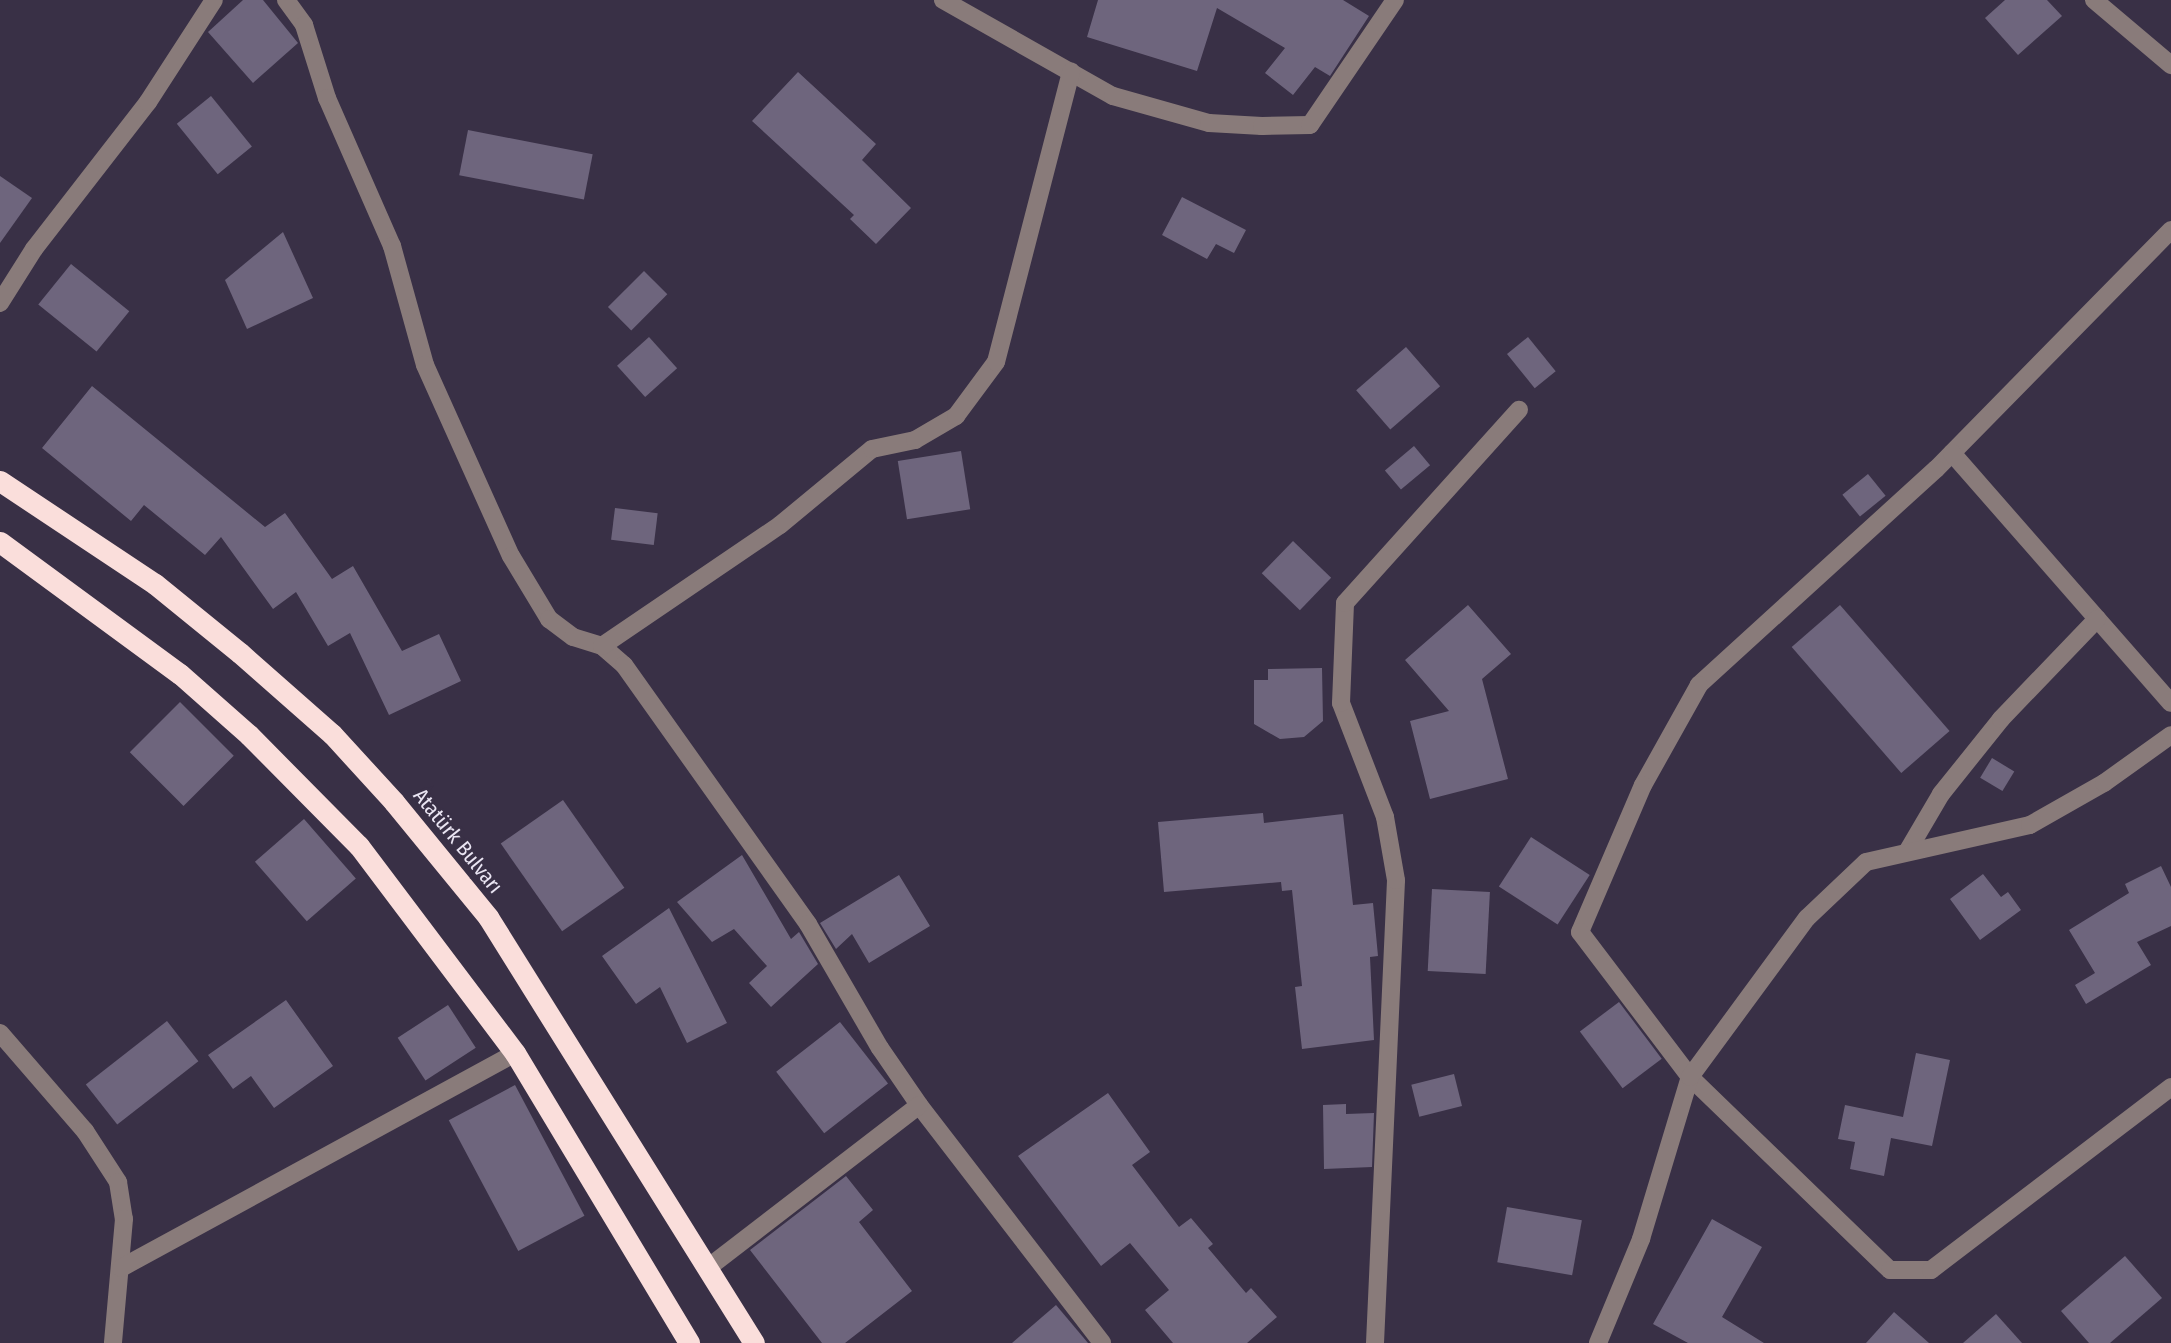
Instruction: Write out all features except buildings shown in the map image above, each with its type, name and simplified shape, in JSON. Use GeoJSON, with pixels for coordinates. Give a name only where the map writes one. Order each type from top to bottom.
{"type":"FeatureCollection","features":[{"type":"Feature","properties":{"kind":"highway","name":"Atatürk Bulvarı"},"geometry":{"type":"LineString","coordinates":[[0,481],[155,584],[240,653],[332,734],[394,802],[488,918],[709,1267],[754,1343]]}},
{"type":"Feature","properties":{"kind":"highway"},"geometry":{"type":"LineString","coordinates":[[0,542],[180,674],[317,800],[399,895],[515,1053],[689,1343]]}},
{"type":"Feature","properties":{"kind":"street"},"geometry":{"type":"LineString","coordinates":[[0,303],[34,249],[148,102],[214,0]]}},
{"type":"Feature","properties":{"kind":"street"},"geometry":{"type":"LineString","coordinates":[[286,0],[304,25],[327,99],[392,246],[425,365],[511,556],[549,619],[573,636],[602,646],[624,665],[739,822],[808,924],[880,1048],[919,1105],[1102,1343]]}},
{"type":"Feature","properties":{"kind":"street"},"geometry":{"type":"LineString","coordinates":[[943,0],[1113,96],[1209,123],[1310,125],[1395,0]]}},
{"type":"Feature","properties":{"kind":"street"},"geometry":{"type":"LineString","coordinates":[[2094,0],[2171,65]]}},
{"type":"Feature","properties":{"kind":"street"},"geometry":{"type":"LineString","coordinates":[[602,646],[780,525],[872,449],[915,440],[956,416],[996,362],[1071,72]]}},
{"type":"Feature","properties":{"kind":"street"},"geometry":{"type":"LineString","coordinates":[[2171,230],[1952,453],[1699,685],[1643,785],[1580,932],[1690,1077],[1890,1270],[1931,1270],[2171,1087]]}},
{"type":"Feature","properties":{"kind":"street"},"geometry":{"type":"LineString","coordinates":[[1375,1343],[1396,880],[1385,817],[1341,703],[1345,603],[1519,410]]}},
{"type":"Feature","properties":{"kind":"street"},"geometry":{"type":"LineString","coordinates":[[1952,453],[2171,704]]}},
{"type":"Feature","properties":{"kind":"street"},"geometry":{"type":"LineString","coordinates":[[1908,852],[1941,794],[2001,719],[2097,619]]}},
{"type":"Feature","properties":{"kind":"street"},"geometry":{"type":"LineString","coordinates":[[1598,1343],[1641,1240],[1690,1077],[1807,918],[1866,862],[2030,825],[2104,783],[2171,735]]}},
{"type":"Feature","properties":{"kind":"street"},"geometry":{"type":"LineString","coordinates":[[0,1032],[85,1131],[118,1182],[124,1219],[113,1343]]}},
{"type":"Feature","properties":{"kind":"street"},"geometry":{"type":"LineString","coordinates":[[121,1268],[515,1053]]}},
{"type":"Feature","properties":{"kind":"street"},"geometry":{"type":"LineString","coordinates":[[709,1267],[919,1105]]}}]}
